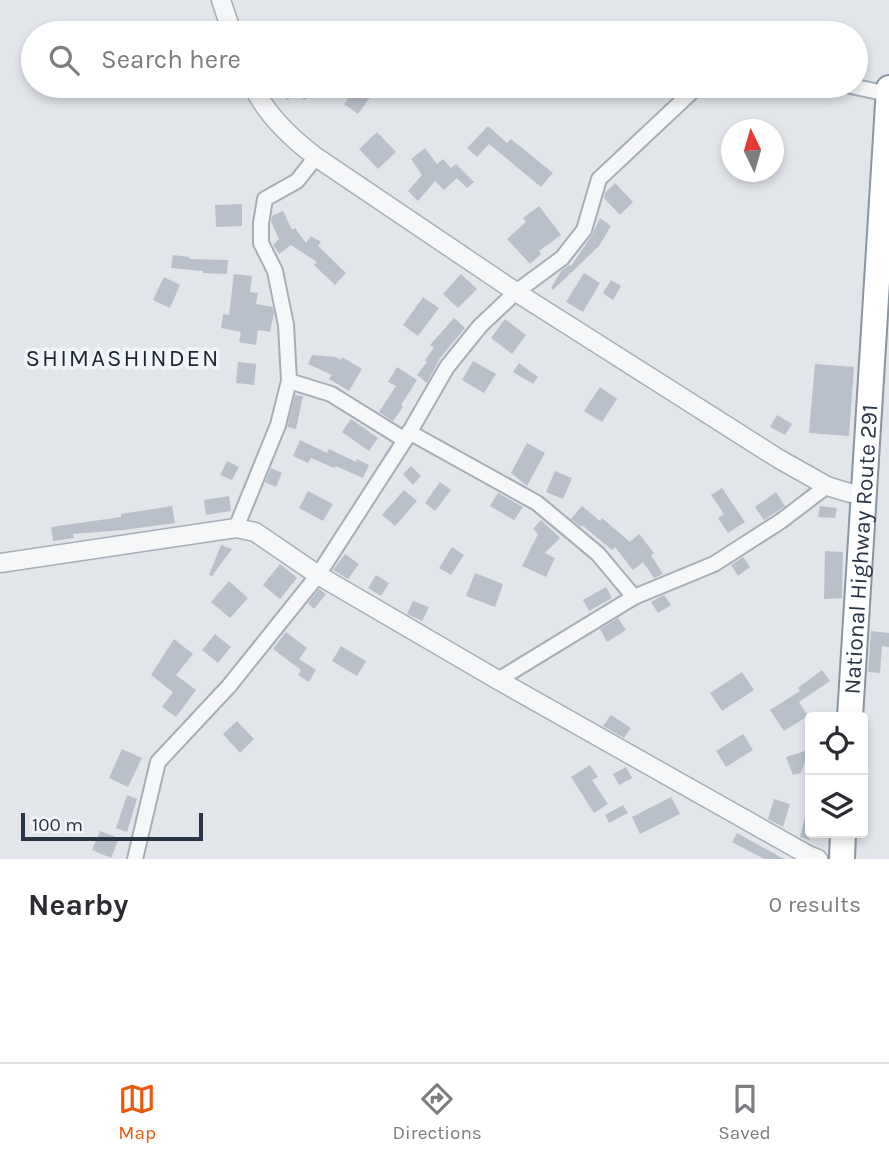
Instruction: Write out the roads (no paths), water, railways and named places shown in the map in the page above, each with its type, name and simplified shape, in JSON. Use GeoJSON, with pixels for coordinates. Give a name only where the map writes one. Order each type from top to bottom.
{"type":"FeatureCollection","features":[{"type":"Feature","properties":{"kind":"highway","name":"National Highway Route 291"},"geometry":{"type":"LineString","coordinates":[[850,712],[889,88]]}},
{"type":"Feature","properties":{"kind":"highway"},"geometry":{"type":"LineString","coordinates":[[842,859],[844,838]]}},
{"type":"Feature","properties":{"kind":"street"},"geometry":{"type":"LineString","coordinates":[[221,0],[228,21]]}},
{"type":"Feature","properties":{"kind":"street"},"geometry":{"type":"LineString","coordinates":[[868,90],[888,94]]}},
{"type":"Feature","properties":{"kind":"street"},"geometry":{"type":"LineString","coordinates":[[258,98],[292,138],[316,157],[516,292],[779,459],[827,486],[850,493],[863,493]]}},
{"type":"Feature","properties":{"kind":"street"},"geometry":{"type":"LineString","coordinates":[[135,859],[158,762],[229,686],[318,575],[407,436],[447,367],[481,326],[516,292],[562,258],[584,230],[599,179],[685,98]]}},
{"type":"Feature","properties":{"kind":"street"},"geometry":{"type":"LineString","coordinates":[[236,528],[278,425],[289,381],[286,325],[275,271],[261,243],[265,199],[297,181],[316,157]]}},
{"type":"Feature","properties":{"kind":"street"},"geometry":{"type":"LineString","coordinates":[[289,381],[331,394],[537,503],[598,554],[634,597]]}},
{"type":"Feature","properties":{"kind":"street"},"geometry":{"type":"LineString","coordinates":[[498,680],[634,597],[714,564],[781,521],[827,486]]}},
{"type":"Feature","properties":{"kind":"street"},"geometry":{"type":"LineString","coordinates":[[0,563],[236,528],[254,532],[318,575],[498,680],[818,859]]}},
{"type":"Feature","properties":{"kind":"district","name":"SHIMASHINDEN"},"geometry":{"type":"Point","coordinates":[123,358]}}]}
